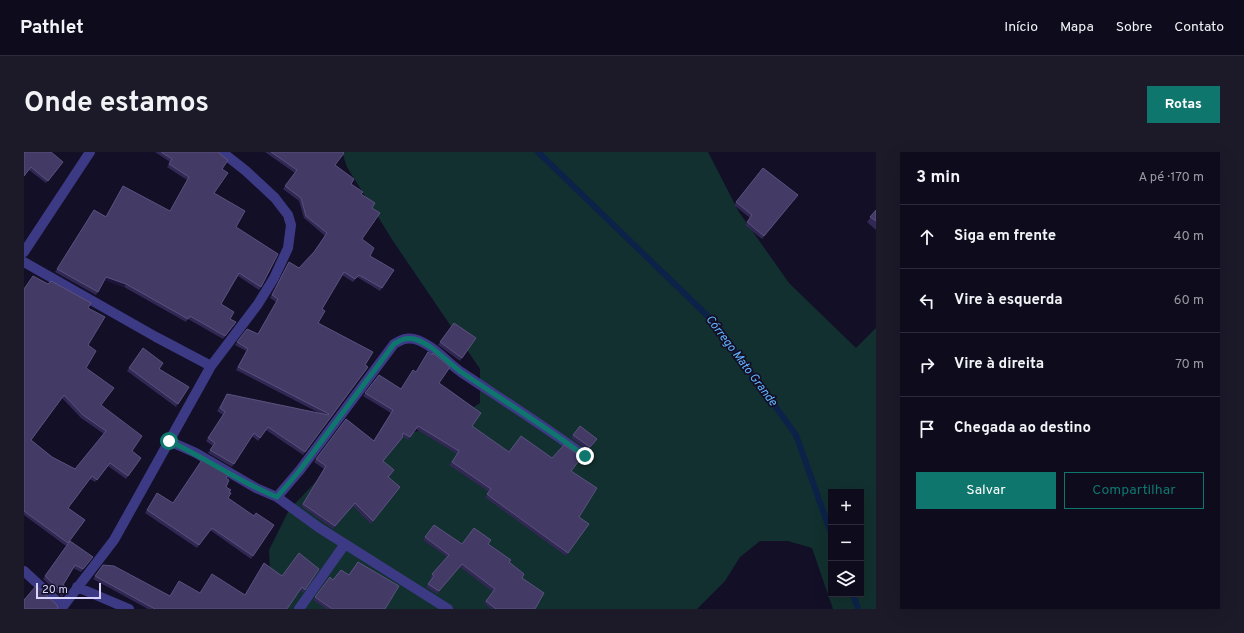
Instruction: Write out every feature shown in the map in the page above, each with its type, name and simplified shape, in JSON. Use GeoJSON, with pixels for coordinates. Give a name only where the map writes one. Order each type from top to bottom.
{"type":"FeatureCollection","features":[{"type":"Feature","properties":{"kind":"street"},"geometry":{"type":"LineString","coordinates":[[24,252],[90,152]]}},
{"type":"Feature","properties":{"kind":"street"},"geometry":{"type":"LineString","coordinates":[[24,572],[61,608],[114,540],[211,366],[258,304],[274,278],[288,248],[291,237],[291,225],[288,215],[270,193],[222,152]]}},
{"type":"Feature","properties":{"kind":"street"},"geometry":{"type":"LineString","coordinates":[[24,262],[156,337],[211,366]]}},
{"type":"Feature","properties":{"kind":"street"},"geometry":{"type":"LineString","coordinates":[[277,497],[309,458],[394,344],[404,338],[414,339],[425,344],[461,371],[530,416],[585,456]]}},
{"type":"Feature","properties":{"kind":"street"},"geometry":{"type":"LineString","coordinates":[[169,441],[196,453],[256,488],[277,497],[345,544],[448,609]]}},
{"type":"Feature","properties":{"kind":"street"},"geometry":{"type":"LineString","coordinates":[[299,609],[345,544]]}},
{"type":"Feature","properties":{"kind":"street"},"geometry":{"type":"LineString","coordinates":[[77,587],[129,609]]}},
{"type":"Feature","properties":{"kind":"green space"},"geometry":{"type":"Polygon","coordinates":[[[342,152],[708,152],[739,212],[789,283],[856,348],[876,328],[876,609],[833,609],[829,597],[864,597],[864,489],[828,489],[828,594],[812,548],[788,541],[760,541],[740,557],[725,581],[697,609],[283,609],[271,591],[269,550],[289,510],[324,473],[386,441],[456,419],[480,403],[480,369],[393,241],[347,167],[342,152]]]}},
{"type":"Feature","properties":{"kind":"building"},"geometry":{"type":"Polygon","coordinates":[[[24,152],[51,152],[63,162],[48,181],[31,167],[24,176],[24,152]]]}},
{"type":"Feature","properties":{"kind":"building"},"geometry":{"type":"Polygon","coordinates":[[[161,152],[219,152],[228,160],[222,169],[228,173],[214,193],[245,211],[236,227],[278,254],[261,287],[239,273],[221,304],[234,312],[230,319],[236,322],[225,336],[190,316],[188,319],[126,284],[106,277],[98,292],[57,269],[94,210],[106,217],[123,186],[170,211],[189,177],[169,164],[172,159],[161,152]]]}},
{"type":"Feature","properties":{"kind":"building"},"geometry":{"type":"Polygon","coordinates":[[[271,152],[343,152],[344,153],[335,165],[354,179],[351,184],[363,192],[361,194],[375,203],[372,208],[380,213],[362,239],[374,248],[370,256],[394,270],[382,288],[359,275],[355,279],[344,272],[322,309],[325,311],[318,323],[373,352],[365,365],[368,367],[305,452],[268,427],[260,438],[254,433],[234,464],[210,450],[215,443],[208,438],[225,412],[220,408],[227,394],[329,414],[238,367],[248,349],[237,342],[247,329],[258,334],[278,299],[272,295],[289,262],[299,268],[314,252],[327,233],[306,216],[301,198],[285,186],[297,170],[271,152]]]}},
{"type":"Feature","properties":{"kind":"building"},"geometry":{"type":"Polygon","coordinates":[[[763,168],[798,195],[764,236],[747,222],[752,215],[736,202],[763,168]]]}},
{"type":"Feature","properties":{"kind":"building"},"geometry":{"type":"Polygon","coordinates":[[[876,210],[876,221],[870,217],[876,210]]]}},
{"type":"Feature","properties":{"kind":"building"},"geometry":{"type":"Polygon","coordinates":[[[33,276],[48,284],[51,281],[91,303],[88,308],[105,317],[88,345],[96,351],[86,368],[114,388],[101,405],[142,436],[132,451],[141,458],[128,476],[110,463],[97,480],[92,476],[68,508],[85,520],[68,543],[24,511],[24,289],[33,276]],[[64,395],[31,440],[52,457],[75,469],[106,431],[83,415],[64,395]]]}},
{"type":"Feature","properties":{"kind":"building"},"geometry":{"type":"Polygon","coordinates":[[[454,323],[476,338],[462,358],[440,342],[454,323]]]}},
{"type":"Feature","properties":{"kind":"building"},"geometry":{"type":"Polygon","coordinates":[[[143,348],[163,363],[159,369],[189,387],[178,404],[129,368],[143,348]]]}},
{"type":"Feature","properties":{"kind":"building"},"geometry":{"type":"Polygon","coordinates":[[[428,352],[432,355],[433,353],[450,367],[439,383],[481,413],[472,426],[509,452],[521,436],[552,458],[564,445],[582,457],[571,471],[597,488],[579,517],[589,524],[568,553],[492,498],[487,494],[491,489],[452,462],[459,451],[418,426],[410,437],[403,433],[402,438],[383,461],[394,470],[388,477],[400,487],[373,521],[355,503],[335,526],[303,504],[326,466],[316,459],[346,419],[374,441],[393,410],[365,393],[379,375],[401,389],[413,370],[416,372],[428,352]]]}},
{"type":"Feature","properties":{"kind":"building"},"geometry":{"type":"Polygon","coordinates":[[[580,426],[597,439],[590,447],[573,435],[580,426]]]}},
{"type":"Feature","properties":{"kind":"building"},"geometry":{"type":"Polygon","coordinates":[[[202,460],[228,475],[226,478],[229,480],[226,487],[231,490],[229,492],[231,493],[228,498],[254,516],[256,513],[274,525],[253,556],[212,528],[199,545],[147,510],[157,493],[173,503],[202,460]]]}},
{"type":"Feature","properties":{"kind":"building"},"geometry":{"type":"Polygon","coordinates":[[[434,525],[462,544],[474,528],[491,540],[488,544],[511,560],[509,562],[524,574],[522,578],[544,593],[535,609],[496,609],[486,601],[495,589],[462,564],[439,591],[428,584],[434,576],[432,574],[449,555],[425,537],[434,525]]]}},
{"type":"Feature","properties":{"kind":"building"},"geometry":{"type":"Polygon","coordinates":[[[70,541],[93,557],[83,569],[75,565],[63,585],[68,588],[64,594],[45,576],[70,541]]]}},
{"type":"Feature","properties":{"kind":"building"},"geometry":{"type":"Polygon","coordinates":[[[299,553],[319,569],[305,590],[302,587],[287,609],[155,609],[95,576],[103,565],[114,566],[170,596],[179,581],[200,593],[212,574],[245,595],[264,563],[282,576],[299,553]]]}},
{"type":"Feature","properties":{"kind":"building"},"geometry":{"type":"Polygon","coordinates":[[[358,562],[399,586],[385,609],[332,609],[315,597],[330,577],[333,580],[341,570],[349,575],[358,562]]]}},
{"type":"Feature","properties":{"kind":"building"},"geometry":{"type":"Polygon","coordinates":[[[36,586],[57,605],[58,609],[24,609],[24,600],[36,586]]]}},
{"type":"Feature","properties":{"kind":"waterway","name":"Córrego Mato Grande"},"geometry":{"type":"LineString","coordinates":[[538,152],[715,323],[796,435],[828,525]]}},
{"type":"Feature","properties":{"kind":"waterway","name":"Córrego Mato Grande"},"geometry":{"type":"LineString","coordinates":[[854,597],[858,609]]}},
{"type":"Feature","properties":{"kind":"route"},"geometry":{"type":"LineString","coordinates":[[169,441],[196,453],[256,488],[277,497],[300,470],[335,424],[364,382],[394,344],[404,338],[414,339],[425,344],[461,371],[530,416],[585,456]]}}]}
